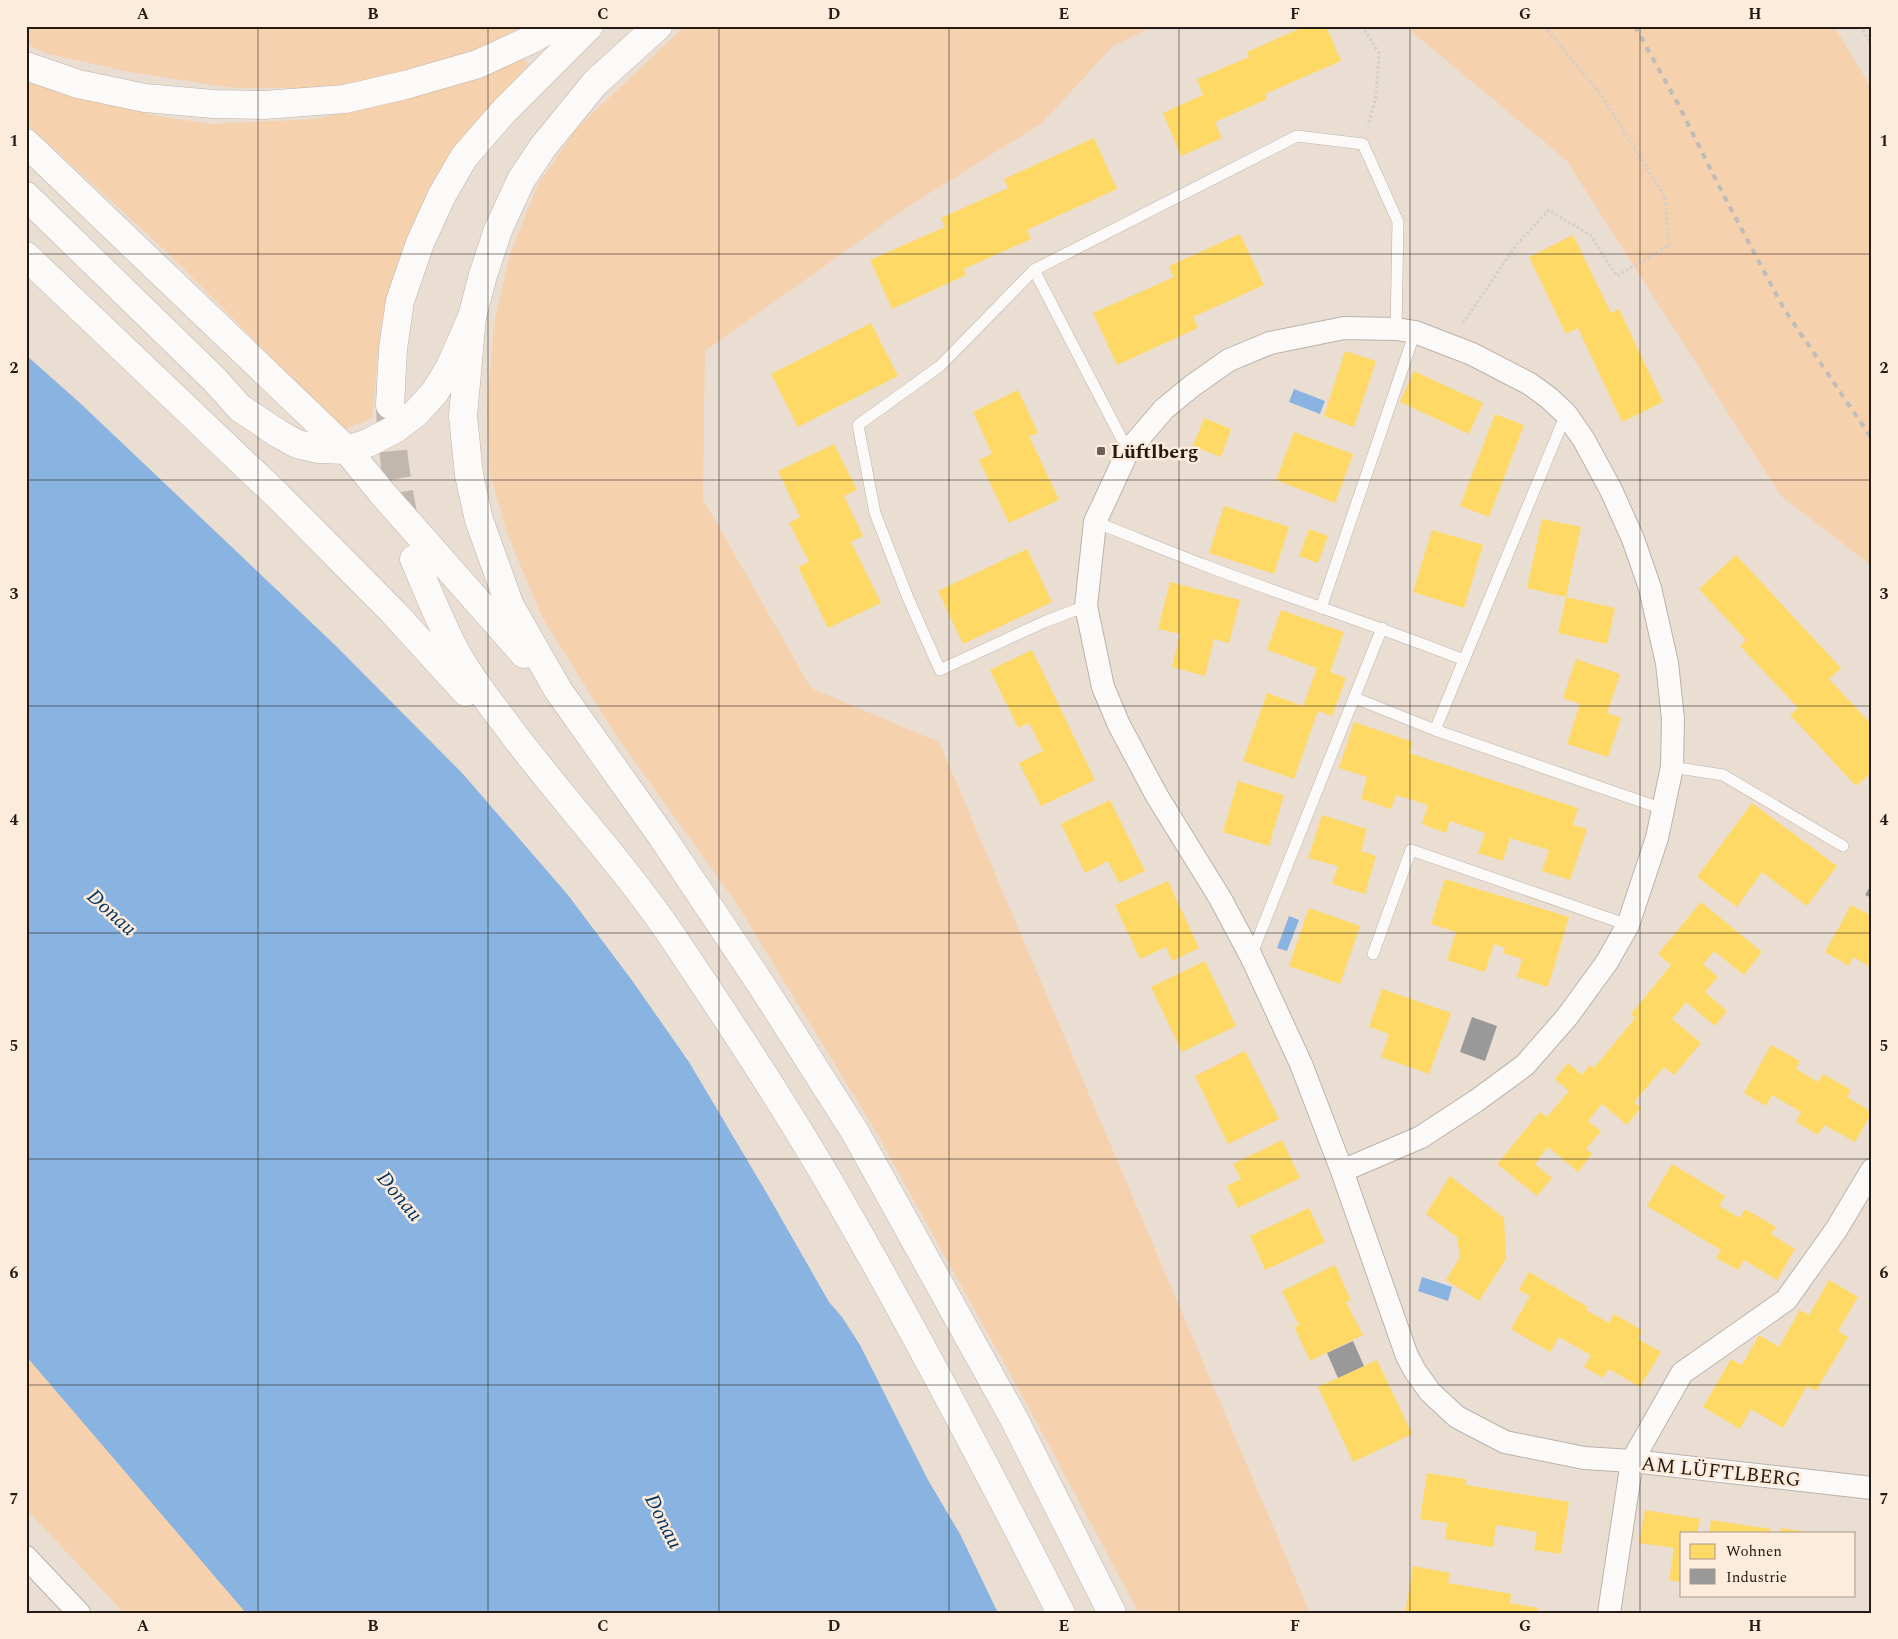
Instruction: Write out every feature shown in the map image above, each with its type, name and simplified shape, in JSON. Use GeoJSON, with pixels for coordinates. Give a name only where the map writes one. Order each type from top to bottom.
{"type":"FeatureCollection","features":[{"type":"Feature","properties":{"kind":"main road"},"geometry":{"type":"LineString","coordinates":[[26,66],[78,84],[145,98],[212,104],[264,105],[345,99],[405,85],[478,64],[555,26]]}},
{"type":"Feature","properties":{"kind":"main road"},"geometry":{"type":"LineString","coordinates":[[390,405],[400,301],[420,243],[442,195],[464,157],[505,110],[589,26]]}},
{"type":"Feature","properties":{"kind":"main road"},"geometry":{"type":"LineString","coordinates":[[26,196],[214,379],[240,408],[297,444],[319,449],[347,450],[395,429],[416,413],[434,392],[450,367],[472,317],[498,230],[521,180],[543,147],[595,83],[658,26]]}},
{"type":"Feature","properties":{"kind":"main road"},"geometry":{"type":"LineString","coordinates":[[26,143],[347,450],[498,625],[558,690]]}},
{"type":"Feature","properties":{"kind":"main road"},"geometry":{"type":"LineString","coordinates":[[26,256],[278,496],[394,613],[536,765]]}},
{"type":"Feature","properties":{"kind":"main road"},"geometry":{"type":"LineString","coordinates":[[472,317],[464,416],[469,475],[479,520],[510,606],[558,690],[663,838],[855,1132],[1013,1417],[1112,1613]]}},
{"type":"Feature","properties":{"kind":"main road"},"geometry":{"type":"LineString","coordinates":[[414,559],[458,656],[482,693],[536,765],[602,845],[677,943],[757,1064],[842,1204],[898,1303],[970,1435],[1061,1613]]}},
{"type":"Feature","properties":{"kind":"street"},"geometry":{"type":"LineString","coordinates":[[1342,1171],[1421,1137],[1476,1101],[1525,1065],[1567,1017],[1607,962],[1628,925],[1657,838],[1672,767],[1673,719],[1668,663],[1650,588],[1633,539],[1611,490],[1584,440],[1566,414],[1530,384],[1472,354],[1405,331],[1344,328],[1270,343],[1229,360],[1164,408],[1128,451],[1095,522],[1086,606],[1103,688],[1119,725],[1157,796],[1220,898],[1251,956],[1301,1064],[1415,1371],[1430,1392],[1457,1417],[1505,1442],[1584,1458],[1632,1461],[1682,1373],[1786,1300],[1836,1230],[1872,1170]]}},
{"type":"Feature","properties":{"kind":"street","name":"AM LÜFTLBERG"},"geometry":{"type":"LineString","coordinates":[[1609,1613],[1632,1461],[1872,1488]]}},
{"type":"Feature","properties":{"kind":"street"},"geometry":{"type":"LineString","coordinates":[[26,1557],[80,1613]]}},
{"type":"Feature","properties":{"kind":"lane"},"geometry":{"type":"LineString","coordinates":[[1086,606],[1044,622],[940,670],[908,598],[875,513],[858,425],[940,366],[1034,270],[1297,136],[1363,144],[1398,222],[1405,331],[1321,608]]}},
{"type":"Feature","properties":{"kind":"lane"},"geometry":{"type":"LineString","coordinates":[[1034,270],[1128,451]]}},
{"type":"Feature","properties":{"kind":"lane"},"geometry":{"type":"LineString","coordinates":[[1435,730],[1566,414]]}},
{"type":"Feature","properties":{"kind":"lane"},"geometry":{"type":"LineString","coordinates":[[1095,522],[1204,565],[1382,628],[1464,660]]}},
{"type":"Feature","properties":{"kind":"lane"},"geometry":{"type":"LineString","coordinates":[[1251,956],[1382,628]]}},
{"type":"Feature","properties":{"kind":"lane"},"geometry":{"type":"LineString","coordinates":[[1355,698],[1435,730],[1663,809]]}},
{"type":"Feature","properties":{"kind":"lane"},"geometry":{"type":"LineString","coordinates":[[1672,767],[1723,775],[1843,846]]}},
{"type":"Feature","properties":{"kind":"lane"},"geometry":{"type":"LineString","coordinates":[[1373,954],[1411,850],[1628,925]]}},
{"type":"Feature","properties":{"kind":"path"},"geometry":{"type":"LineString","coordinates":[[1362,26],[1379,52],[1376,97],[1363,144]]}},
{"type":"Feature","properties":{"kind":"path"},"geometry":{"type":"LineString","coordinates":[[1448,345],[1517,244],[1549,210],[1590,235],[1617,276],[1669,245],[1665,197],[1602,96],[1544,26]]}},
{"type":"Feature","properties":{"kind":"path"},"geometry":{"type":"LineString","coordinates":[[1860,26],[1872,45]]}},
{"type":"Feature","properties":{"kind":"shaded area"},"geometry":{"type":"Polygon","coordinates":[[[26,26],[534,26],[456,57],[341,88],[233,88],[130,72],[48,54],[26,44],[26,26]]]}},
{"type":"Feature","properties":{"kind":"shaded area"},"geometry":{"type":"Polygon","coordinates":[[[685,26],[1153,26],[1113,46],[1042,123],[906,208],[705,351],[703,499],[811,688],[939,742],[1310,1613],[1139,1613],[1029,1408],[875,1130],[735,901],[617,737],[542,617],[507,533],[490,473],[487,409],[494,324],[510,254],[538,184],[577,128],[685,26]]]}},
{"type":"Feature","properties":{"kind":"shaded area"},"geometry":{"type":"Polygon","coordinates":[[[1405,26],[1834,26],[1872,89],[1872,566],[1781,496],[1566,160],[1405,26]]]}},
{"type":"Feature","properties":{"kind":"shaded area"},"geometry":{"type":"Polygon","coordinates":[[[523,59],[529,64],[473,124],[430,187],[402,249],[381,323],[372,418],[344,430],[170,255],[26,123],[26,79],[156,116],[211,124],[315,119],[471,81],[523,59]]]}},
{"type":"Feature","properties":{"kind":"shaded area"},"geometry":{"type":"Polygon","coordinates":[[[26,1356],[45,1375],[246,1613],[124,1613],[26,1509],[26,1356]]]}},
{"type":"Feature","properties":{"kind":"water","name":"Donau"},"geometry":{"type":"Polygon","coordinates":[[[26,355],[80,403],[335,645],[463,774],[568,895],[631,979],[689,1062],[829,1302],[842,1317],[860,1345],[928,1480],[960,1534],[998,1613],[246,1613],[26,1356],[26,355]]]}},
{"type":"Feature","properties":{"kind":"water"},"geometry":{"type":"Polygon","coordinates":[[[1294,389],[1325,401],[1320,414],[1289,402],[1294,389]]]}},
{"type":"Feature","properties":{"kind":"water"},"geometry":{"type":"Polygon","coordinates":[[[1289,916],[1299,920],[1287,951],[1277,948],[1289,916]]]}},
{"type":"Feature","properties":{"kind":"water"},"geometry":{"type":"Polygon","coordinates":[[[1422,1277],[1452,1287],[1448,1301],[1418,1291],[1422,1277]]]}},
{"type":"Feature","properties":{"kind":"building: Wohnen"},"geometry":{"type":"Polygon","coordinates":[[[1306,26],[1326,26],[1341,61],[1265,94],[1267,99],[1215,122],[1222,138],[1181,156],[1163,113],[1203,95],[1197,79],[1249,57],[1247,52],[1306,26]]]}},
{"type":"Feature","properties":{"kind":"building: Wohnen"},"geometry":{"type":"Polygon","coordinates":[[[1094,138],[1117,189],[1027,230],[1031,239],[964,269],[966,275],[892,309],[870,260],[945,227],[941,218],[1008,188],[1004,179],[1094,138]]]}},
{"type":"Feature","properties":{"kind":"building: Wohnen"},"geometry":{"type":"Polygon","coordinates":[[[1240,234],[1264,285],[1193,317],[1198,328],[1117,365],[1093,313],[1174,277],[1169,266],[1240,234]]]}},
{"type":"Feature","properties":{"kind":"building: Wohnen"},"geometry":{"type":"Polygon","coordinates":[[[1573,235],[1611,313],[1619,309],[1663,402],[1622,422],[1578,328],[1566,334],[1529,257],[1573,235]]]}},
{"type":"Feature","properties":{"kind":"building: Wohnen"},"geometry":{"type":"Polygon","coordinates":[[[871,323],[898,376],[798,427],[771,374],[871,323]]]}},
{"type":"Feature","properties":{"kind":"building: Wohnen"},"geometry":{"type":"Polygon","coordinates":[[[1345,351],[1376,361],[1354,427],[1324,416],[1345,351]]]}},
{"type":"Feature","properties":{"kind":"building: Wohnen"},"geometry":{"type":"Polygon","coordinates":[[[1414,371],[1483,403],[1469,434],[1400,402],[1414,371]]]}},
{"type":"Feature","properties":{"kind":"building: Wohnen"},"geometry":{"type":"Polygon","coordinates":[[[1018,390],[1038,433],[1029,436],[1059,500],[1009,523],[979,460],[992,454],[973,412],[1018,390]]]}},
{"type":"Feature","properties":{"kind":"building: Wohnen"},"geometry":{"type":"Polygon","coordinates":[[[1495,414],[1524,425],[1489,517],[1460,506],[1495,414]]]}},
{"type":"Feature","properties":{"kind":"building: Wohnen"},"geometry":{"type":"Polygon","coordinates":[[[1204,418],[1231,429],[1221,457],[1193,446],[1204,418]]]}},
{"type":"Feature","properties":{"kind":"building: Wohnen"},"geometry":{"type":"Polygon","coordinates":[[[1294,432],[1353,454],[1335,503],[1276,480],[1294,432]]]}},
{"type":"Feature","properties":{"kind":"building: Wohnen"},"geometry":{"type":"Polygon","coordinates":[[[834,444],[857,490],[844,496],[863,536],[851,542],[881,603],[828,628],[798,567],[809,562],[789,523],[800,517],[778,471],[834,444]]]}},
{"type":"Feature","properties":{"kind":"building: Wohnen"},"geometry":{"type":"Polygon","coordinates":[[[1224,506],[1289,527],[1274,574],[1209,553],[1224,506]]]}},
{"type":"Feature","properties":{"kind":"building: Wohnen"},"geometry":{"type":"Polygon","coordinates":[[[1542,519],[1581,527],[1566,597],[1527,588],[1542,519]]]}},
{"type":"Feature","properties":{"kind":"building: Wohnen"},"geometry":{"type":"Polygon","coordinates":[[[1309,529],[1328,536],[1318,563],[1299,556],[1309,529]]]}},
{"type":"Feature","properties":{"kind":"building: Wohnen"},"geometry":{"type":"Polygon","coordinates":[[[1432,530],[1483,545],[1464,608],[1413,592],[1432,530]]]}},
{"type":"Feature","properties":{"kind":"building: Wohnen"},"geometry":{"type":"Polygon","coordinates":[[[1027,549],[1052,602],[963,644],[938,591],[1027,549]]]}},
{"type":"Feature","properties":{"kind":"building: Wohnen"},"geometry":{"type":"Polygon","coordinates":[[[1736,555],[1841,668],[1829,679],[1872,725],[1872,772],[1856,786],[1790,715],[1798,708],[1740,646],[1746,640],[1699,589],[1736,555]]]}},
{"type":"Feature","properties":{"kind":"building: Wohnen"},"geometry":{"type":"Polygon","coordinates":[[[1170,582],[1240,600],[1229,643],[1214,639],[1205,676],[1172,667],[1180,634],[1158,629],[1170,582]]]}},
{"type":"Feature","properties":{"kind":"building: Wohnen"},"geometry":{"type":"Polygon","coordinates":[[[1566,597],[1615,608],[1607,644],[1558,633],[1566,597]]]}},
{"type":"Feature","properties":{"kind":"building: Wohnen"},"geometry":{"type":"Polygon","coordinates":[[[1281,610],[1344,632],[1330,672],[1346,678],[1332,716],[1318,711],[1294,779],[1243,761],[1267,693],[1303,706],[1317,668],[1267,650],[1281,610]]]}},
{"type":"Feature","properties":{"kind":"building: Wohnen"},"geometry":{"type":"Polygon","coordinates":[[[1032,650],[1095,780],[1041,806],[1019,763],[1043,751],[1029,723],[1018,728],[990,670],[1032,650]]]}},
{"type":"Feature","properties":{"kind":"building: Wohnen"},"geometry":{"type":"Polygon","coordinates":[[[1576,659],[1620,674],[1607,713],[1621,718],[1608,757],[1567,744],[1580,704],[1563,698],[1576,659]]]}},
{"type":"Feature","properties":{"kind":"building: Wohnen"},"geometry":{"type":"Polygon","coordinates":[[[1354,722],[1413,742],[1409,753],[1578,808],[1573,825],[1587,829],[1570,880],[1542,871],[1549,850],[1510,838],[1503,861],[1478,853],[1485,833],[1450,821],[1446,833],[1422,824],[1428,805],[1396,795],[1391,809],[1361,799],[1367,777],[1339,768],[1354,722]]]}},
{"type":"Feature","properties":{"kind":"building: Wohnen"},"geometry":{"type":"Polygon","coordinates":[[[1238,781],[1284,795],[1269,846],[1223,832],[1238,781]]]}},
{"type":"Feature","properties":{"kind":"building: Wohnen"},"geometry":{"type":"Polygon","coordinates":[[[1110,800],[1145,871],[1119,883],[1108,861],[1085,873],[1061,824],[1110,800]]]}},
{"type":"Feature","properties":{"kind":"building: Wohnen"},"geometry":{"type":"Polygon","coordinates":[[[1752,803],[1837,866],[1807,906],[1762,872],[1737,907],[1697,877],[1752,803]]]}},
{"type":"Feature","properties":{"kind":"building: Wohnen"},"geometry":{"type":"Polygon","coordinates":[[[1322,815],[1367,829],[1361,851],[1376,856],[1365,894],[1332,884],[1338,866],[1308,858],[1322,815]]]}},
{"type":"Feature","properties":{"kind":"building: Wohnen"},"geometry":{"type":"Polygon","coordinates":[[[1445,879],[1569,917],[1548,987],[1517,977],[1522,959],[1503,953],[1505,948],[1494,944],[1485,972],[1447,960],[1456,932],[1431,924],[1445,879]]]}},
{"type":"Feature","properties":{"kind":"building: Wohnen"},"geometry":{"type":"Polygon","coordinates":[[[1168,881],[1199,948],[1172,961],[1166,947],[1140,959],[1115,905],[1168,881]]]}},
{"type":"Feature","properties":{"kind":"building: Wohnen"},"geometry":{"type":"Polygon","coordinates":[[[1701,902],[1762,952],[1744,975],[1714,951],[1703,964],[1718,977],[1705,992],[1727,1011],[1715,1026],[1686,1002],[1672,1019],[1701,1043],[1674,1075],[1664,1067],[1634,1102],[1641,1108],[1627,1125],[1602,1104],[1588,1121],[1601,1131],[1586,1149],[1592,1154],[1578,1172],[1548,1147],[1535,1164],[1552,1178],[1537,1196],[1497,1164],[1540,1112],[1547,1117],[1569,1091],[1555,1079],[1568,1063],[1582,1075],[1590,1065],[1594,1068],[1635,1018],[1631,1014],[1671,965],[1658,954],[1701,902]]]}},
{"type":"Feature","properties":{"kind":"building: Wohnen"},"geometry":{"type":"Polygon","coordinates":[[[1851,905],[1872,916],[1870,926],[1872,927],[1872,968],[1853,957],[1849,966],[1825,952],[1851,905]]]}},
{"type":"Feature","properties":{"kind":"building: Wohnen"},"geometry":{"type":"Polygon","coordinates":[[[1309,908],[1360,926],[1340,984],[1289,966],[1309,908]]]}},
{"type":"Feature","properties":{"kind":"building: Wohnen"},"geometry":{"type":"Polygon","coordinates":[[[1205,961],[1236,1026],[1182,1052],[1151,987],[1205,961]]]}},
{"type":"Feature","properties":{"kind":"building: Wohnen"},"geometry":{"type":"Polygon","coordinates":[[[1382,989],[1451,1013],[1429,1074],[1381,1057],[1389,1034],[1369,1027],[1382,989]]]}},
{"type":"Feature","properties":{"kind":"building: Wohnen"},"geometry":{"type":"Polygon","coordinates":[[[1771,1045],[1800,1061],[1796,1069],[1818,1082],[1823,1074],[1851,1090],[1847,1097],[1872,1112],[1855,1142],[1824,1125],[1818,1135],[1796,1122],[1801,1112],[1772,1095],[1766,1106],[1744,1093],[1771,1045]]]}},
{"type":"Feature","properties":{"kind":"building: Wohnen"},"geometry":{"type":"Polygon","coordinates":[[[1245,1051],[1279,1119],[1228,1144],[1195,1076],[1245,1051]]]}},
{"type":"Feature","properties":{"kind":"building: Wohnen"},"geometry":{"type":"Polygon","coordinates":[[[1282,1140],[1300,1178],[1238,1208],[1227,1186],[1241,1179],[1233,1164],[1282,1140]]]}},
{"type":"Feature","properties":{"kind":"building: Wohnen"},"geometry":{"type":"Polygon","coordinates":[[[1672,1164],[1725,1196],[1719,1206],[1740,1218],[1745,1209],[1776,1227],[1771,1234],[1795,1249],[1777,1280],[1744,1260],[1738,1270],[1716,1258],[1721,1250],[1647,1206],[1672,1164]]]}},
{"type":"Feature","properties":{"kind":"building: Wohnen"},"geometry":{"type":"Polygon","coordinates":[[[1450,1176],[1504,1218],[1506,1259],[1479,1301],[1446,1280],[1460,1257],[1457,1237],[1426,1214],[1450,1176]]]}},
{"type":"Feature","properties":{"kind":"building: Wohnen"},"geometry":{"type":"Polygon","coordinates":[[[1309,1208],[1325,1242],[1265,1270],[1250,1236],[1309,1208]]]}},
{"type":"Feature","properties":{"kind":"building: Wohnen"},"geometry":{"type":"Polygon","coordinates":[[[1335,1265],[1351,1300],[1346,1302],[1363,1335],[1310,1361],[1294,1327],[1299,1325],[1282,1291],[1335,1265]]]}},
{"type":"Feature","properties":{"kind":"building: Wohnen"},"geometry":{"type":"Polygon","coordinates":[[[1529,1272],[1588,1307],[1586,1310],[1609,1323],[1614,1314],[1642,1330],[1638,1339],[1661,1352],[1640,1387],[1609,1369],[1603,1378],[1584,1367],[1591,1355],[1559,1337],[1550,1352],[1511,1329],[1530,1296],[1519,1290],[1529,1272]]]}},
{"type":"Feature","properties":{"kind":"building: Wohnen"},"geometry":{"type":"Polygon","coordinates":[[[1829,1280],[1858,1297],[1838,1331],[1848,1337],[1816,1391],[1807,1386],[1783,1428],[1751,1409],[1740,1429],[1703,1407],[1731,1359],[1742,1365],[1759,1335],[1779,1347],[1800,1310],[1809,1315],[1829,1280]]]}},
{"type":"Feature","properties":{"kind":"building: Wohnen"},"geometry":{"type":"Polygon","coordinates":[[[1377,1360],[1412,1434],[1353,1462],[1318,1387],[1377,1360]]]}},
{"type":"Feature","properties":{"kind":"building: Wohnen"},"geometry":{"type":"Polygon","coordinates":[[[1427,1473],[1466,1479],[1466,1485],[1569,1502],[1561,1554],[1534,1550],[1537,1532],[1496,1525],[1493,1547],[1445,1539],[1447,1523],[1420,1519],[1427,1473]]]}},
{"type":"Feature","properties":{"kind":"building: Wohnen"},"geometry":{"type":"Polygon","coordinates":[[[1645,1510],[1700,1519],[1697,1532],[1680,1532],[1680,1582],[1669,1580],[1674,1548],[1639,1543],[1645,1510]]]}},
{"type":"Feature","properties":{"kind":"building: Wohnen"},"geometry":{"type":"Polygon","coordinates":[[[1711,1520],[1771,1529],[1770,1532],[1709,1532],[1711,1520]]]}},
{"type":"Feature","properties":{"kind":"building: Wohnen"},"geometry":{"type":"Polygon","coordinates":[[[1781,1528],[1809,1532],[1780,1532],[1781,1528]]]}},
{"type":"Feature","properties":{"kind":"building: Wohnen"},"geometry":{"type":"Polygon","coordinates":[[[1413,1566],[1450,1573],[1448,1583],[1511,1594],[1510,1603],[1538,1608],[1537,1613],[1405,1613],[1413,1566]]]}},
{"type":"Feature","properties":{"kind":"building: Industrie"},"geometry":{"type":"Polygon","coordinates":[[[1872,883],[1872,898],[1865,895],[1872,883]]]}},
{"type":"Feature","properties":{"kind":"building: Industrie"},"geometry":{"type":"Polygon","coordinates":[[[1472,1017],[1497,1026],[1485,1061],[1460,1052],[1472,1017]]]}},
{"type":"Feature","properties":{"kind":"building: Industrie"},"geometry":{"type":"Polygon","coordinates":[[[1353,1341],[1364,1366],[1338,1378],[1327,1353],[1353,1341]]]}},
{"type":"Feature","properties":{"kind":"tunnel"},"geometry":{"type":"LineString","coordinates":[[390,409],[395,468],[406,527]]}},
{"type":"Feature","properties":{"kind":"railway"},"geometry":{"type":"LineString","coordinates":[[1635,26],[1678,104],[1784,309],[1872,439]]}},
{"type":"Feature","properties":{"kind":"place","name":"Lüftlberg"},"geometry":{"type":"Point","coordinates":[1101,451]}}]}
